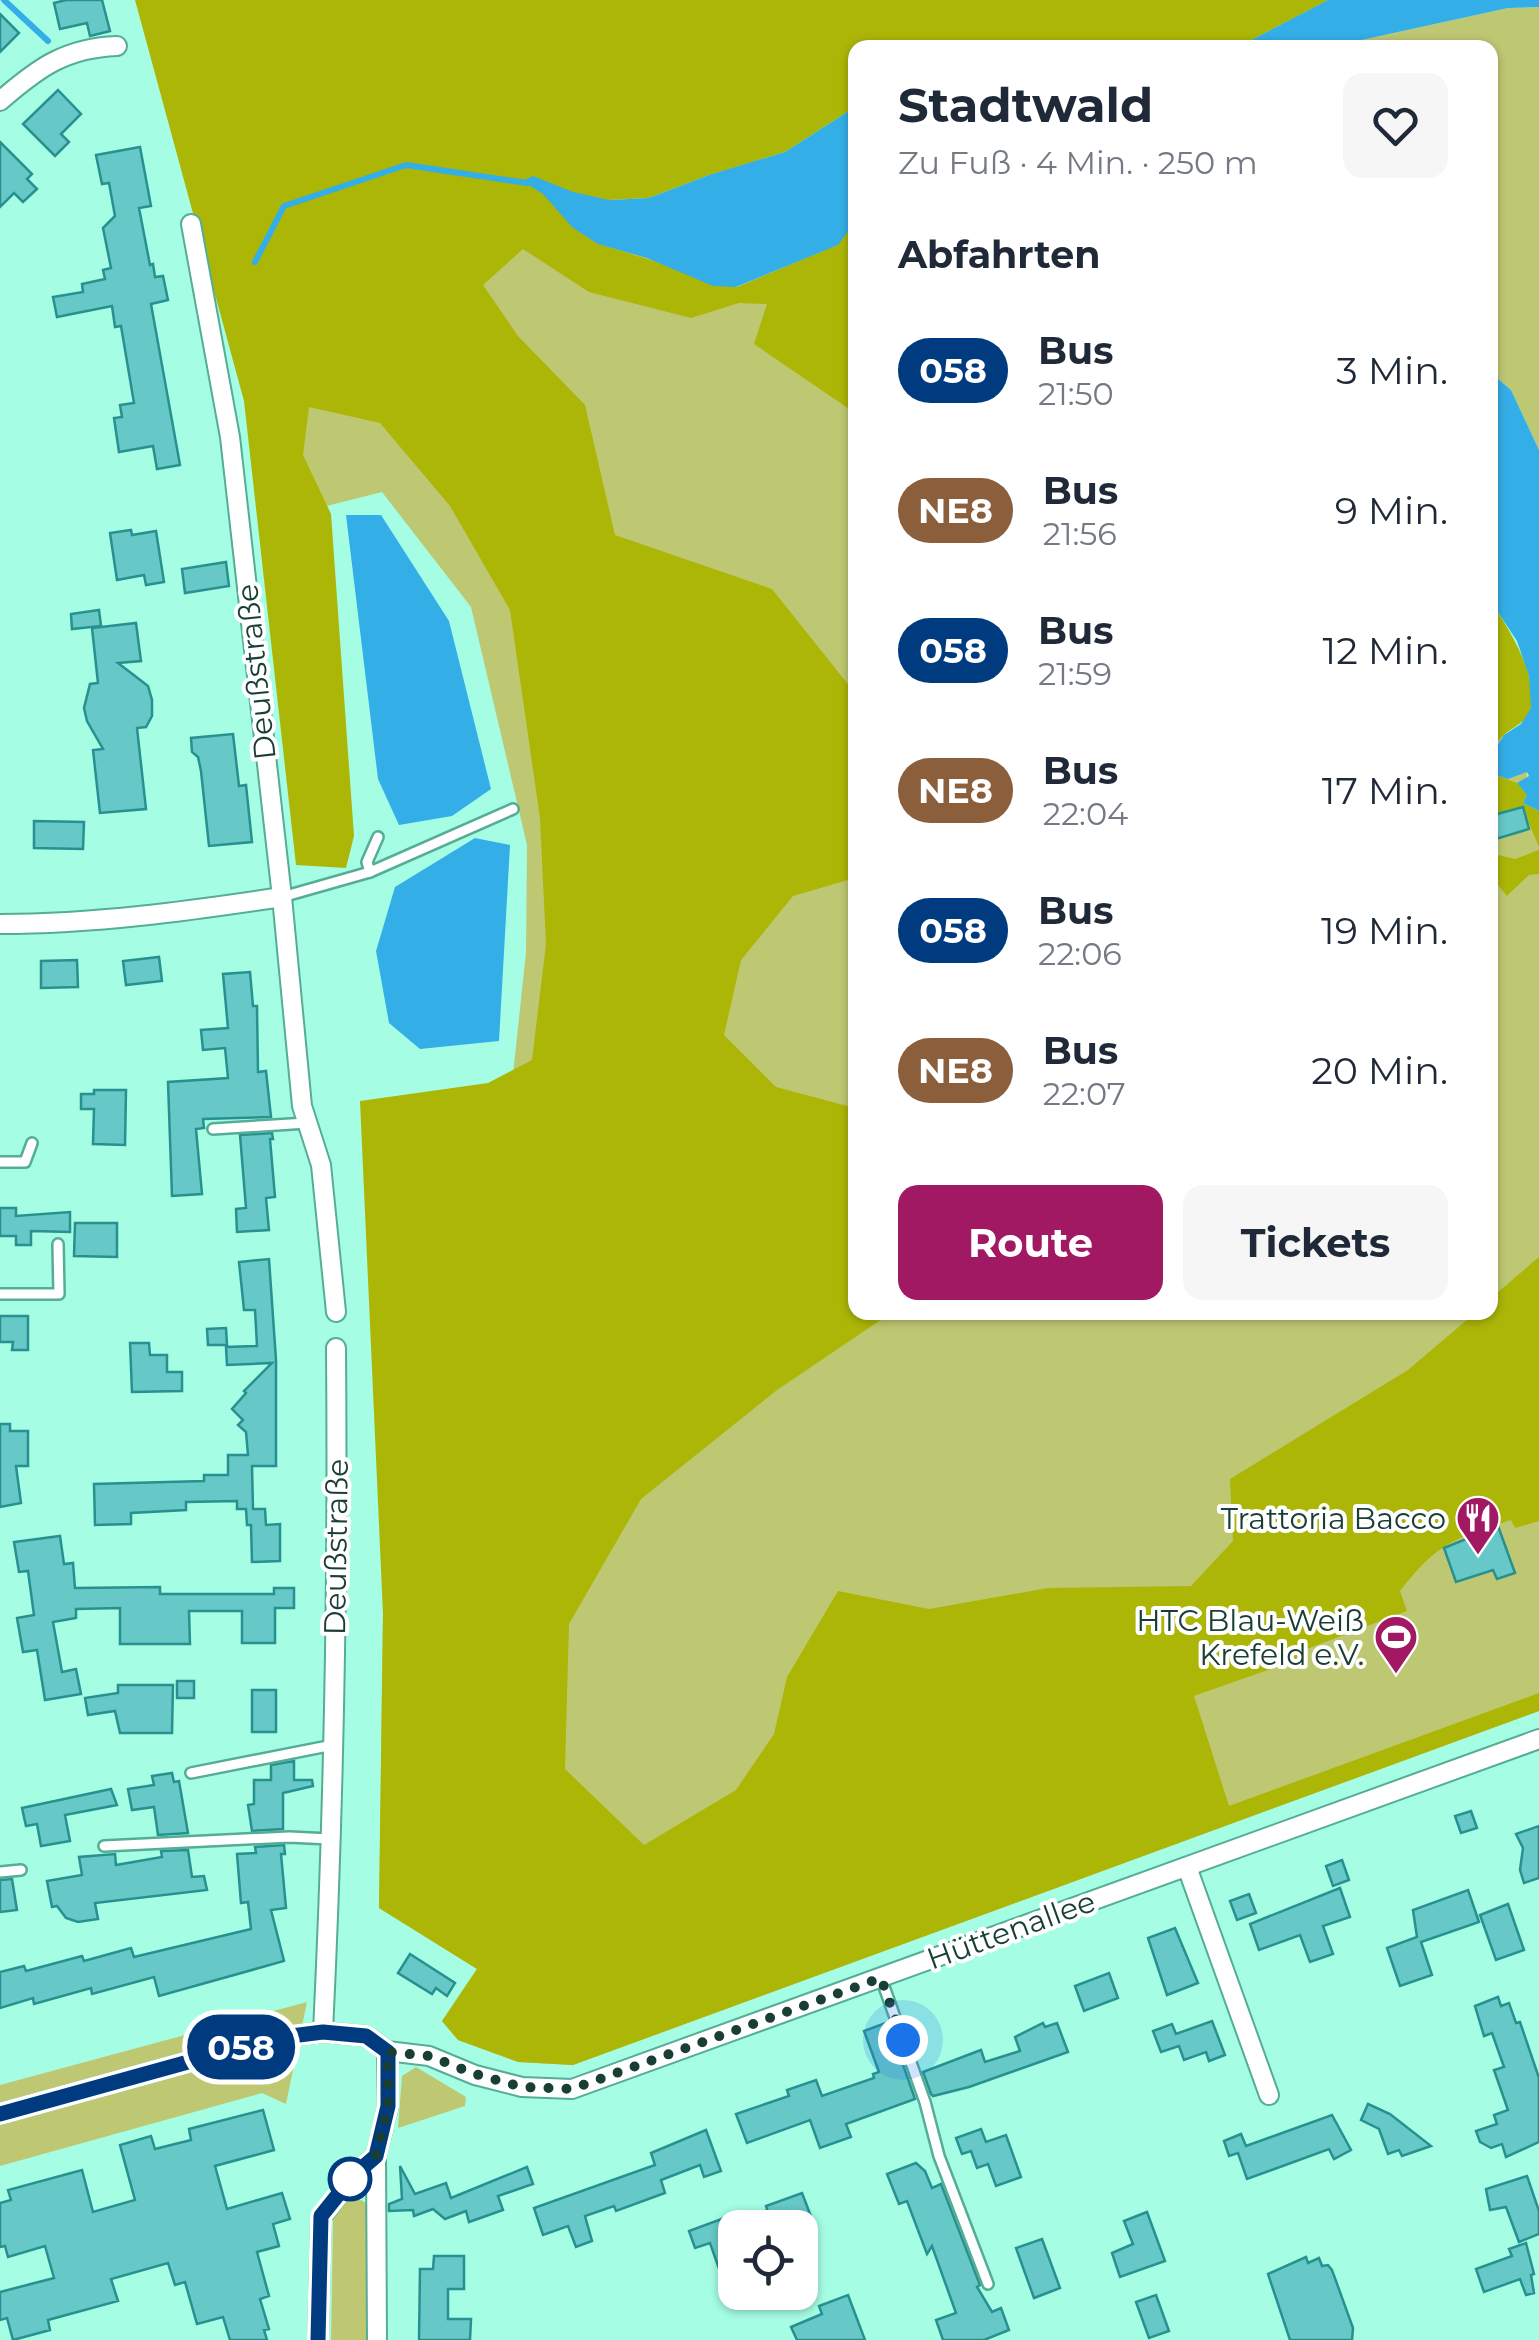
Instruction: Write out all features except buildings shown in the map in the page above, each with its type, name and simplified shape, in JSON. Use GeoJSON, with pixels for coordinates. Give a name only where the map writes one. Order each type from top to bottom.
{"type":"FeatureCollection","features":[{"type":"Feature","properties":{"kind":"street"},"geometry":{"type":"LineString","coordinates":[[0,101],[42,65],[95,47],[117,46]]}},
{"type":"Feature","properties":{"kind":"street","name":"Deußstraße"},"geometry":{"type":"LineString","coordinates":[[192,224],[230,437],[302,1106],[320,1165],[336,1312]]}},
{"type":"Feature","properties":{"kind":"street"},"geometry":{"type":"LineString","coordinates":[[0,924],[221,908],[282,897]]}},
{"type":"Feature","properties":{"kind":"street","name":"Deußstraße"},"geometry":{"type":"LineString","coordinates":[[323,2032],[332,1839],[338,1526],[336,1348]]}},
{"type":"Feature","properties":{"kind":"street","name":"Hüttenallee"},"geometry":{"type":"LineString","coordinates":[[0,2114],[275,2038],[323,2032],[366,2036],[388,2052],[429,2056],[522,2087],[572,2089],[1539,1739]]}},
{"type":"Feature","properties":{"kind":"street"},"geometry":{"type":"LineString","coordinates":[[1187,1867],[1269,2096]]}},
{"type":"Feature","properties":{"kind":"street"},"geometry":{"type":"LineString","coordinates":[[377,2340],[376,2156],[388,2106],[388,2052]]}},
{"type":"Feature","properties":{"kind":"street"},"geometry":{"type":"LineString","coordinates":[[318,2340],[321,2216],[353,2176],[376,2156]]}},
{"type":"Feature","properties":{"kind":"lane"},"geometry":{"type":"LineString","coordinates":[[282,897],[370,872],[513,810]]}},
{"type":"Feature","properties":{"kind":"lane"},"geometry":{"type":"LineString","coordinates":[[370,872],[366,862],[378,836]]}},
{"type":"Feature","properties":{"kind":"lane"},"geometry":{"type":"LineString","coordinates":[[214,1129],[307,1122]]}},
{"type":"Feature","properties":{"kind":"lane"},"geometry":{"type":"LineString","coordinates":[[0,1162],[25,1162],[32,1143]]}},
{"type":"Feature","properties":{"kind":"lane"},"geometry":{"type":"LineString","coordinates":[[0,1294],[59,1294],[58,1244]]}},
{"type":"Feature","properties":{"kind":"lane"},"geometry":{"type":"LineString","coordinates":[[191,1773],[333,1745]]}},
{"type":"Feature","properties":{"kind":"lane"},"geometry":{"type":"LineString","coordinates":[[104,1846],[289,1837],[332,1839]]}},
{"type":"Feature","properties":{"kind":"lane"},"geometry":{"type":"LineString","coordinates":[[0,1872],[21,1870]]}},
{"type":"Feature","properties":{"kind":"lane"},"geometry":{"type":"LineString","coordinates":[[881,1978],[925,2102],[939,2156],[988,2284]]}},
{"type":"Feature","properties":{"kind":"green space"},"geometry":{"type":"Polygon","coordinates":[[[1328,0],[1251,40],[848,40],[848,111],[751,164],[709,175],[573,192],[737,287],[837,245],[848,231],[848,1320],[1498,1320],[1498,775],[1527,772],[1523,803],[1539,811],[1539,1711],[573,2065],[518,2062],[458,2040],[442,2021],[477,1969],[379,1908],[383,1614],[512,1084],[526,952],[527,845],[471,607],[382,492],[295,514],[195,15],[1328,0]]]}},
{"type":"Feature","properties":{"kind":"green space"},"geometry":{"type":"Polygon","coordinates":[[[1539,7],[1539,450],[1511,390],[1498,379],[1498,40],[1362,40],[1508,8],[1539,7]]]}},
{"type":"Feature","properties":{"kind":"green space"},"geometry":{"type":"Polygon","coordinates":[[[307,2002],[286,2104],[262,2093],[0,2166],[0,2085],[307,2002]]]}},
{"type":"Feature","properties":{"kind":"green space"},"geometry":{"type":"Polygon","coordinates":[[[416,2067],[466,2097],[465,2106],[398,2128],[402,2076],[416,2067]]]}},
{"type":"Feature","properties":{"kind":"green space"},"geometry":{"type":"Polygon","coordinates":[[[357,2198],[366,2203],[368,2217],[366,2340],[331,2340],[333,2220],[342,2204],[357,2198]]]}},
{"type":"Feature","properties":{"kind":"shaded area"},"geometry":{"type":"Polygon","coordinates":[[[135,0],[1328,0],[1251,40],[848,40],[848,112],[785,152],[649,198],[609,200],[596,243],[737,287],[837,245],[848,231],[848,408],[754,344],[767,304],[739,303],[691,318],[589,292],[523,249],[483,285],[518,336],[585,405],[615,535],[772,589],[848,684],[848,880],[793,896],[741,960],[724,1035],[776,1087],[848,1106],[848,1320],[881,1320],[777,1390],[641,1499],[569,1624],[565,1769],[644,1845],[736,1790],[774,1734],[787,1677],[838,1591],[929,1609],[1048,1588],[1191,1586],[1233,1541],[1230,1479],[1408,1370],[1467,1320],[1498,1320],[1498,1292],[1539,1257],[1539,1521],[1515,1528],[1511,1520],[1448,1544],[1425,1562],[1400,1591],[1407,1611],[1304,1650],[1305,1657],[1194,1696],[1229,1806],[1539,1693],[1539,1711],[573,2065],[518,2062],[458,2040],[442,2021],[477,1969],[379,1908],[383,1614],[360,1101],[488,1083],[532,1060],[546,944],[540,818],[510,610],[450,506],[380,423],[309,407],[303,455],[331,514],[354,836],[346,868],[296,865],[244,401],[135,0]]]}},
{"type":"Feature","properties":{"kind":"shaded area"},"geometry":{"type":"Polygon","coordinates":[[[1498,612],[1526,666],[1532,696],[1526,718],[1498,744],[1498,612]]]}},
{"type":"Feature","properties":{"kind":"shaded area"},"geometry":{"type":"Polygon","coordinates":[[[1498,776],[1517,783],[1527,795],[1523,803],[1539,811],[1539,847],[1522,807],[1498,814],[1498,776]]]}},
{"type":"Feature","properties":{"kind":"shaded area"},"geometry":{"type":"Polygon","coordinates":[[[1539,850],[1539,874],[1529,875],[1507,896],[1498,885],[1498,855],[1515,859],[1539,850]]]}},
{"type":"Feature","properties":{"kind":"water"},"geometry":{"type":"Polygon","coordinates":[[[1328,0],[1539,0],[1539,7],[1508,8],[1362,40],[1251,40],[1328,0]]]}},
{"type":"Feature","properties":{"kind":"water"},"geometry":{"type":"Polygon","coordinates":[[[848,112],[848,231],[838,245],[736,287],[713,286],[647,258],[598,244],[573,228],[543,194],[522,181],[533,176],[573,192],[609,200],[649,198],[785,152],[848,112]]]}},
{"type":"Feature","properties":{"kind":"water"},"geometry":{"type":"Polygon","coordinates":[[[1498,379],[1511,390],[1539,450],[1539,811],[1523,803],[1527,795],[1517,783],[1529,776],[1527,772],[1508,779],[1498,776],[1498,744],[1521,724],[1531,708],[1529,676],[1517,641],[1498,612],[1498,379]]]}},
{"type":"Feature","properties":{"kind":"water"},"geometry":{"type":"Polygon","coordinates":[[[346,515],[381,515],[449,621],[491,789],[452,816],[399,825],[378,779],[346,515]]]}},
{"type":"Feature","properties":{"kind":"water"},"geometry":{"type":"Polygon","coordinates":[[[475,838],[510,845],[499,1041],[420,1049],[389,1023],[376,951],[395,887],[475,838]]]}},
{"type":"Feature","properties":{"kind":"waterway"},"geometry":{"type":"LineString","coordinates":[[4,0],[48,41]]}},
{"type":"Feature","properties":{"kind":"waterway"},"geometry":{"type":"LineString","coordinates":[[255,262],[284,206],[406,165],[527,183]]}},
{"type":"Feature","properties":{"kind":"bus line","name":"058"},"geometry":{"type":"LineString","coordinates":[[0,2114],[275,2038],[323,2032],[366,2036],[388,2052],[388,2106],[376,2156],[353,2176],[321,2216],[318,2340]]}},
{"type":"Feature","properties":{"kind":"place","name":"Trattoria Bacco"},"geometry":{"type":"Point","coordinates":[1478,1556]}},
{"type":"Feature","properties":{"kind":"place","name":"HTC Blau-Weiß Krefeld e.V."},"geometry":{"type":"Point","coordinates":[1396,1675]}},
{"type":"Feature","properties":{"kind":"route"},"geometry":{"type":"LineString","coordinates":[[350,2179],[376,2156],[388,2106],[388,2052],[429,2056],[522,2087],[572,2089],[881,1978],[903,2040]]}}]}
